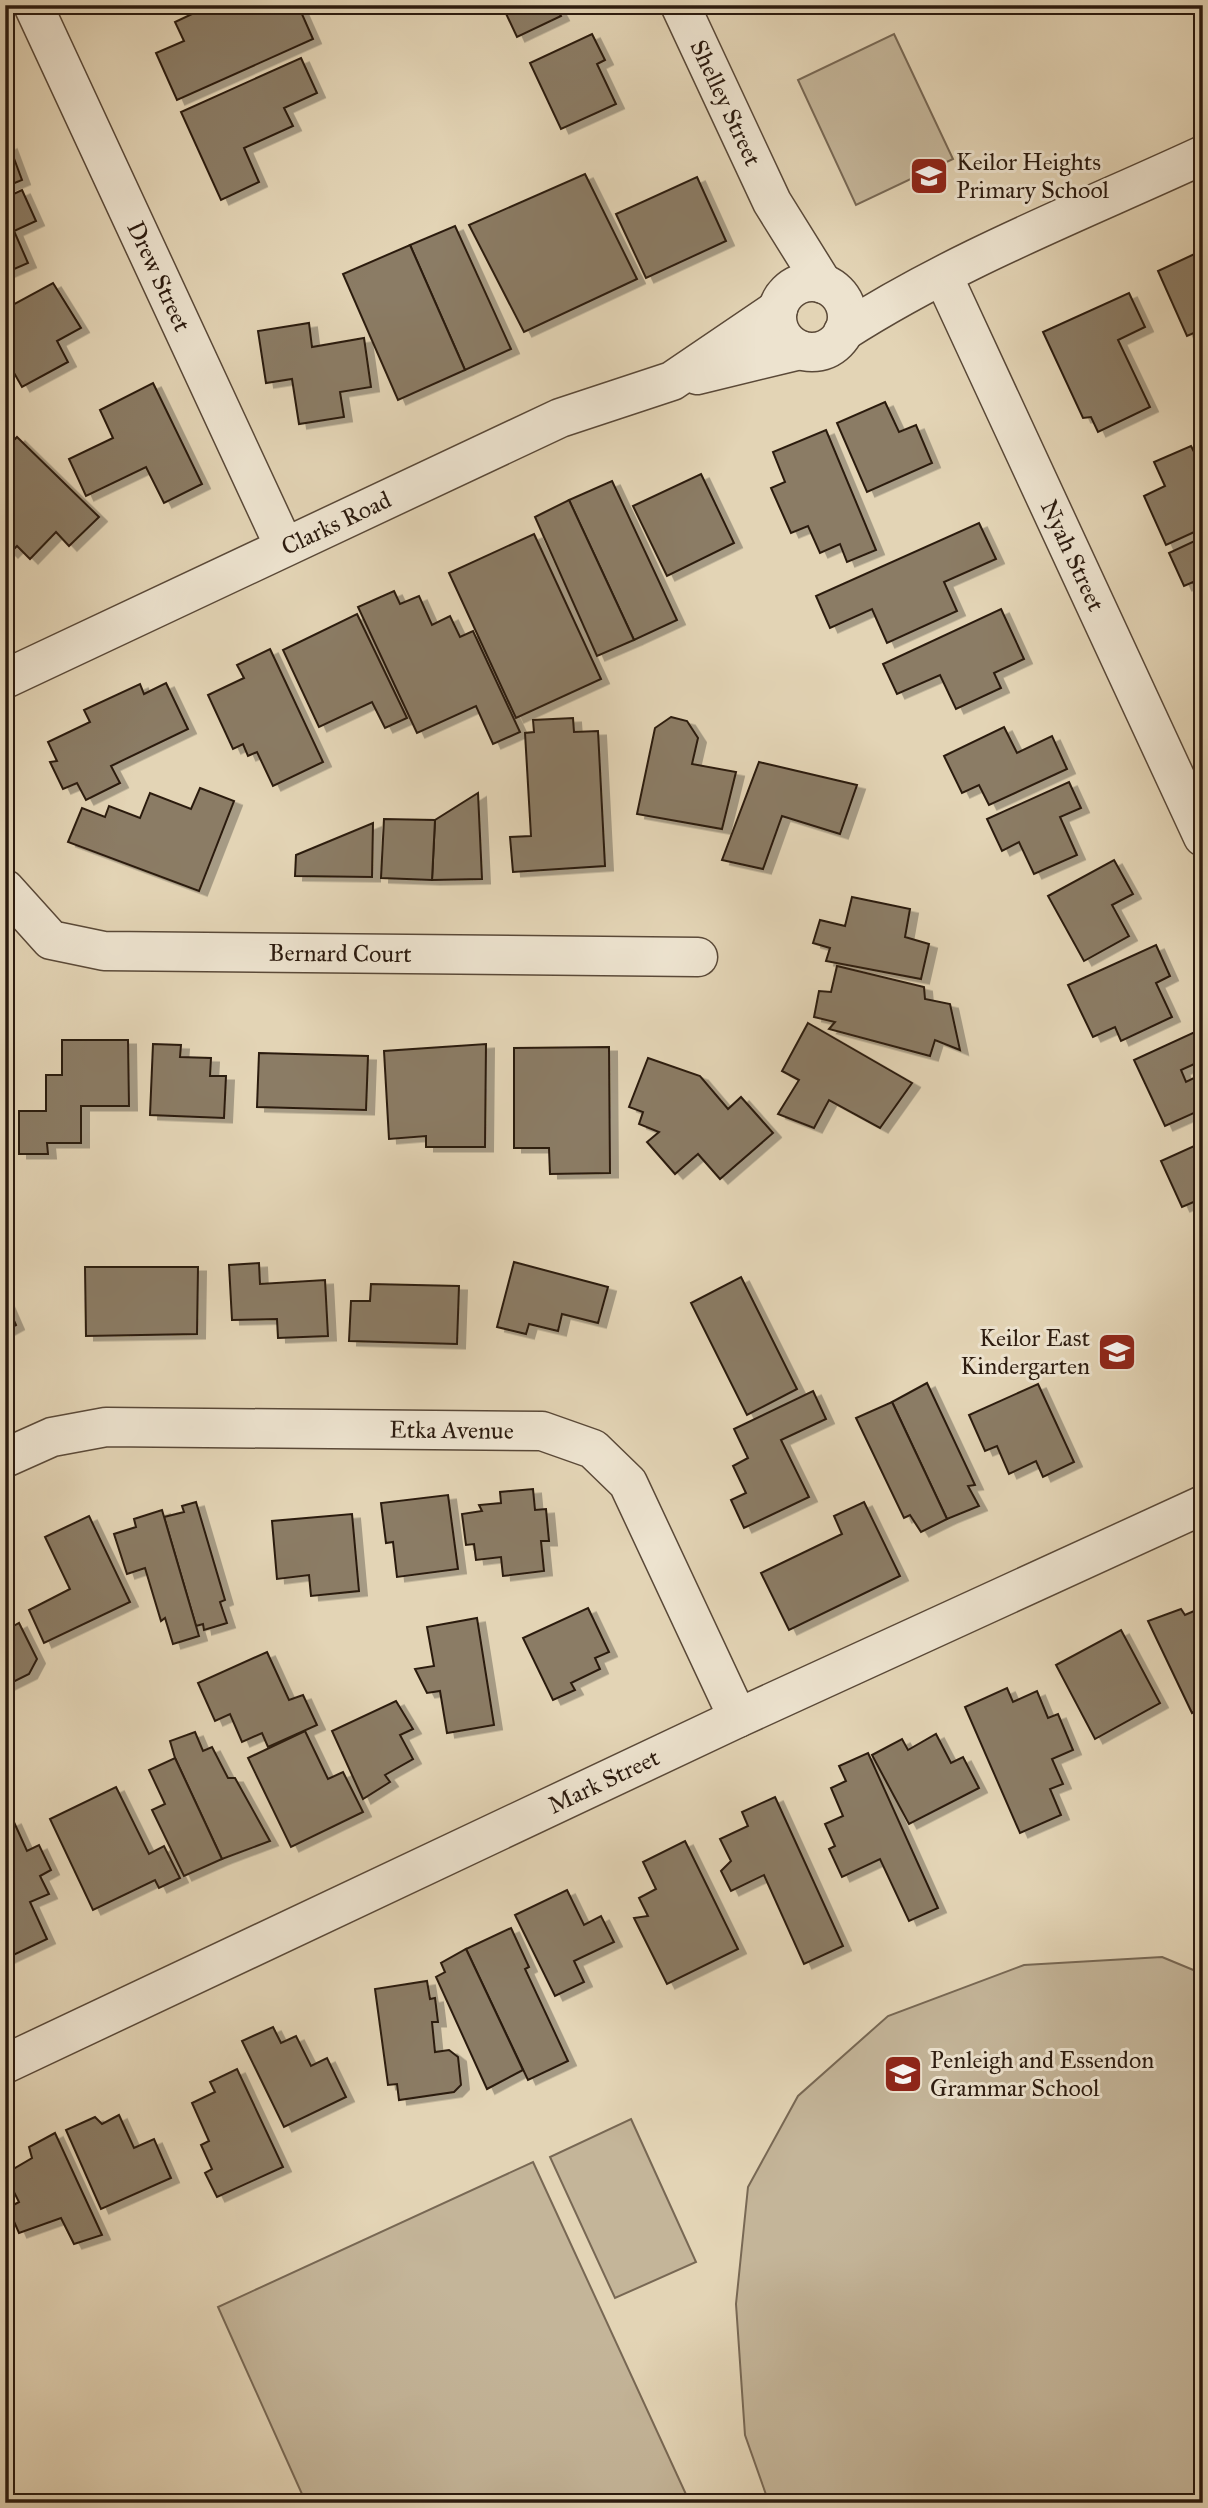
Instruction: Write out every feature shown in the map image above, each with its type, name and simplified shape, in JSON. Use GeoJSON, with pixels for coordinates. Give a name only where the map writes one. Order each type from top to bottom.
{"type":"FeatureCollection","features":[{"type":"Feature","properties":{"kind":"street","name":"Drew Street"},"geometry":{"type":"LineString","coordinates":[[33,5],[284,546]]}},
{"type":"Feature","properties":{"kind":"street","name":"Shelley Street"},"geometry":{"type":"LineString","coordinates":[[680,5],[772,202],[829,287]]}},
{"type":"Feature","properties":{"kind":"street"},"geometry":{"type":"LineString","coordinates":[[943,276],[883,287],[802,284],[781,303],[779,329],[784,338],[800,350],[810,352],[830,348],[843,332],[885,305],[1203,155]]}},
{"type":"Feature","properties":{"kind":"street","name":"Shelley Street"},"geometry":{"type":"LineString","coordinates":[[772,202],[781,303]]}},
{"type":"Feature","properties":{"kind":"street","name":"Nyah Street"},"geometry":{"type":"LineString","coordinates":[[943,276],[1203,837]]}},
{"type":"Feature","properties":{"kind":"street"},"geometry":{"type":"LineString","coordinates":[[829,287],[846,310],[843,332]]}},
{"type":"Feature","properties":{"kind":"street","name":"Clarks Road"},"geometry":{"type":"LineString","coordinates":[[671,381],[781,303]]}},
{"type":"Feature","properties":{"kind":"street","name":"Clarks Road"},"geometry":{"type":"LineString","coordinates":[[5,679],[560,418],[671,381],[800,350]]}},
{"type":"Feature","properties":{"kind":"street","name":"Bernard Court"},"geometry":{"type":"LineString","coordinates":[[5,889],[51,940],[104,951],[698,957]]}},
{"type":"Feature","properties":{"kind":"street","name":"Etka Avenue"},"geometry":{"type":"LineString","coordinates":[[5,1458],[52,1437],[106,1427],[542,1431],[593,1449],[628,1483],[738,1717]]}},
{"type":"Feature","properties":{"kind":"street","name":"Mark Street"},"geometry":{"type":"LineString","coordinates":[[5,2064],[738,1717],[1203,1505]]}},
{"type":"Feature","properties":{"kind":"shaded area"},"geometry":{"type":"Polygon","coordinates":[[[894,34],[953,159],[856,205],[798,80],[894,34]]]}},
{"type":"Feature","properties":{"kind":"shaded area"},"geometry":{"type":"Polygon","coordinates":[[[1162,1957],[1203,1974],[1203,2503],[769,2503],[745,2435],[736,2304],[748,2187],[798,2096],[888,2016],[1024,1965],[1162,1957]]]}},
{"type":"Feature","properties":{"kind":"shaded area"},"geometry":{"type":"Polygon","coordinates":[[[631,2119],[696,2262],[615,2298],[550,2157],[631,2119]]]}},
{"type":"Feature","properties":{"kind":"shaded area"},"geometry":{"type":"Polygon","coordinates":[[[533,2162],[690,2503],[306,2503],[218,2307],[533,2162]]]}},
{"type":"Feature","properties":{"kind":"building"},"geometry":{"type":"Polygon","coordinates":[[[211,5],[298,5],[313,39],[177,100],[156,53],[184,41],[175,22],[211,5]]]}},
{"type":"Feature","properties":{"kind":"building"},"geometry":{"type":"Polygon","coordinates":[[[502,5],[555,5],[561,16],[517,37],[502,5]]]}},
{"type":"Feature","properties":{"kind":"building"},"geometry":{"type":"Polygon","coordinates":[[[592,34],[605,60],[597,64],[616,104],[561,129],[530,63],[592,34]]]}},
{"type":"Feature","properties":{"kind":"building"},"geometry":{"type":"Polygon","coordinates":[[[301,58],[317,93],[284,108],[293,126],[244,148],[259,182],[221,200],[181,112],[301,58]]]}},
{"type":"Feature","properties":{"kind":"building"},"geometry":{"type":"Polygon","coordinates":[[[9,145],[22,180],[5,187],[5,147],[9,145]]]}},
{"type":"Feature","properties":{"kind":"building"},"geometry":{"type":"Polygon","coordinates":[[[585,174],[637,279],[524,332],[469,225],[585,174]]]}},
{"type":"Feature","properties":{"kind":"building"},"geometry":{"type":"Polygon","coordinates":[[[697,177],[726,241],[646,278],[616,214],[697,177]]]}},
{"type":"Feature","properties":{"kind":"building"},"geometry":{"type":"Polygon","coordinates":[[[22,190],[36,221],[14,231],[28,263],[5,273],[5,198],[22,190]]]}},
{"type":"Feature","properties":{"kind":"building"},"geometry":{"type":"Polygon","coordinates":[[[455,226],[511,349],[465,370],[410,245],[455,226]]]}},
{"type":"Feature","properties":{"kind":"building"},"geometry":{"type":"Polygon","coordinates":[[[410,245],[465,370],[398,400],[343,274],[410,245]]]}},
{"type":"Feature","properties":{"kind":"building"},"geometry":{"type":"Polygon","coordinates":[[[1203,250],[1203,329],[1187,336],[1158,271],[1203,250]]]}},
{"type":"Feature","properties":{"kind":"building"},"geometry":{"type":"Polygon","coordinates":[[[53,283],[81,328],[57,341],[68,362],[22,387],[5,357],[5,309],[53,283]]]}},
{"type":"Feature","properties":{"kind":"building"},"geometry":{"type":"Polygon","coordinates":[[[1129,293],[1145,327],[1118,340],[1150,407],[1098,432],[1091,417],[1083,418],[1043,332],[1129,293]]]}},
{"type":"Feature","properties":{"kind":"building"},"geometry":{"type":"Polygon","coordinates":[[[309,323],[312,347],[364,338],[371,387],[340,392],[344,417],[299,424],[292,379],[266,383],[258,331],[309,323]]]}},
{"type":"Feature","properties":{"kind":"building"},"geometry":{"type":"Polygon","coordinates":[[[153,383],[202,484],[164,503],[146,467],[86,496],[69,459],[113,438],[100,410],[153,383]]]}},
{"type":"Feature","properties":{"kind":"building"},"geometry":{"type":"Polygon","coordinates":[[[885,402],[899,432],[916,425],[932,463],[867,492],[837,423],[885,402]]]}},
{"type":"Feature","properties":{"kind":"building"},"geometry":{"type":"Polygon","coordinates":[[[826,430],[876,550],[847,562],[840,544],[820,553],[808,526],[791,533],[771,488],[785,482],[773,452],[826,430]]]}},
{"type":"Feature","properties":{"kind":"building"},"geometry":{"type":"Polygon","coordinates":[[[17,437],[99,517],[69,546],[56,532],[30,559],[17,546],[10,553],[5,548],[5,449],[17,437]]]}},
{"type":"Feature","properties":{"kind":"building"},"geometry":{"type":"Polygon","coordinates":[[[1191,446],[1203,469],[1203,528],[1166,545],[1144,496],[1165,486],[1154,462],[1191,446]]]}},
{"type":"Feature","properties":{"kind":"building"},"geometry":{"type":"Polygon","coordinates":[[[701,474],[734,543],[667,576],[633,506],[701,474]]]}},
{"type":"Feature","properties":{"kind":"building"},"geometry":{"type":"Polygon","coordinates":[[[612,481],[677,620],[634,640],[569,500],[612,481]]]}},
{"type":"Feature","properties":{"kind":"building"},"geometry":{"type":"Polygon","coordinates":[[[569,500],[634,640],[597,656],[535,517],[569,500]]]}},
{"type":"Feature","properties":{"kind":"building"},"geometry":{"type":"Polygon","coordinates":[[[979,523],[996,559],[944,582],[957,611],[887,643],[872,609],[830,628],[816,596],[979,523]]]}},
{"type":"Feature","properties":{"kind":"building"},"geometry":{"type":"Polygon","coordinates":[[[534,534],[601,679],[516,718],[449,573],[534,534]]]}},
{"type":"Feature","properties":{"kind":"building"},"geometry":{"type":"Polygon","coordinates":[[[1203,537],[1201,599],[1193,582],[1184,586],[1169,553],[1203,537]]]}},
{"type":"Feature","properties":{"kind":"building"},"geometry":{"type":"Polygon","coordinates":[[[394,591],[400,604],[419,596],[432,625],[450,616],[460,637],[473,631],[520,732],[493,744],[476,706],[417,733],[358,607],[394,591]]]}},
{"type":"Feature","properties":{"kind":"building"},"geometry":{"type":"Polygon","coordinates":[[[1001,609],[1024,659],[994,673],[1001,688],[956,709],[940,675],[897,694],[883,664],[1001,609]]]}},
{"type":"Feature","properties":{"kind":"building"},"geometry":{"type":"Polygon","coordinates":[[[357,614],[407,718],[385,728],[372,702],[319,727],[283,650],[357,614]]]}},
{"type":"Feature","properties":{"kind":"building"},"geometry":{"type":"Polygon","coordinates":[[[270,649],[323,762],[273,786],[257,752],[248,756],[243,744],[233,749],[208,695],[244,678],[237,665],[270,649]]]}},
{"type":"Feature","properties":{"kind":"building"},"geometry":{"type":"Polygon","coordinates":[[[166,683],[188,729],[111,766],[120,783],[86,800],[77,783],[63,789],[50,762],[57,761],[48,742],[90,722],[84,710],[140,684],[144,694],[166,683]]]}},
{"type":"Feature","properties":{"kind":"building"},"geometry":{"type":"Polygon","coordinates":[[[671,717],[687,721],[698,738],[692,764],[736,772],[722,829],[637,814],[655,728],[671,717]]]}},
{"type":"Feature","properties":{"kind":"building"},"geometry":{"type":"Polygon","coordinates":[[[573,718],[574,732],[598,731],[605,866],[513,872],[510,837],[531,836],[525,733],[534,732],[533,720],[573,718]]]}},
{"type":"Feature","properties":{"kind":"building"},"geometry":{"type":"Polygon","coordinates":[[[1004,727],[1017,753],[1052,736],[1067,769],[989,805],[979,785],[962,793],[944,756],[1004,727]]]}},
{"type":"Feature","properties":{"kind":"building"},"geometry":{"type":"Polygon","coordinates":[[[759,762],[857,785],[840,834],[782,816],[763,869],[722,860],[759,762]]]}},
{"type":"Feature","properties":{"kind":"building"},"geometry":{"type":"Polygon","coordinates":[[[1069,782],[1081,808],[1060,817],[1077,855],[1034,874],[1019,842],[1002,851],[987,819],[1069,782]]]}},
{"type":"Feature","properties":{"kind":"building"},"geometry":{"type":"Polygon","coordinates":[[[200,788],[234,801],[199,891],[68,842],[82,808],[105,817],[109,806],[140,818],[150,793],[191,809],[200,788]]]}},
{"type":"Feature","properties":{"kind":"building"},"geometry":{"type":"Polygon","coordinates":[[[478,793],[482,879],[432,880],[435,820],[478,793]]]}},
{"type":"Feature","properties":{"kind":"building"},"geometry":{"type":"Polygon","coordinates":[[[384,819],[435,820],[432,880],[381,878],[384,819]]]}},
{"type":"Feature","properties":{"kind":"building"},"geometry":{"type":"Polygon","coordinates":[[[373,823],[372,877],[295,876],[296,855],[373,823]]]}},
{"type":"Feature","properties":{"kind":"building"},"geometry":{"type":"Polygon","coordinates":[[[1114,860],[1133,894],[1112,905],[1129,936],[1084,961],[1048,896],[1114,860]]]}},
{"type":"Feature","properties":{"kind":"building"},"geometry":{"type":"Polygon","coordinates":[[[852,897],[910,909],[905,937],[929,944],[921,979],[826,961],[830,948],[813,943],[820,920],[845,926],[852,897]]]}},
{"type":"Feature","properties":{"kind":"building"},"geometry":{"type":"Polygon","coordinates":[[[1156,945],[1170,976],[1156,983],[1172,1017],[1121,1041],[1115,1027],[1093,1037],[1068,985],[1156,945]]]}},
{"type":"Feature","properties":{"kind":"building"},"geometry":{"type":"Polygon","coordinates":[[[837,966],[924,987],[925,999],[950,1004],[960,1050],[935,1040],[930,1056],[829,1029],[835,1022],[814,1017],[819,991],[831,992],[837,966]]]}},
{"type":"Feature","properties":{"kind":"building"},"geometry":{"type":"Polygon","coordinates":[[[808,1023],[912,1083],[880,1128],[829,1100],[814,1128],[778,1114],[799,1080],[782,1071],[808,1023]]]}},
{"type":"Feature","properties":{"kind":"building"},"geometry":{"type":"Polygon","coordinates":[[[1197,1031],[1203,1044],[1203,1060],[1181,1070],[1186,1082],[1200,1075],[1203,1109],[1165,1126],[1134,1060],[1197,1031]]]}},
{"type":"Feature","properties":{"kind":"building"},"geometry":{"type":"Polygon","coordinates":[[[62,1040],[128,1040],[129,1106],[81,1106],[81,1143],[47,1143],[48,1154],[19,1154],[19,1111],[46,1111],[46,1075],[62,1075],[62,1040]]]}},
{"type":"Feature","properties":{"kind":"building"},"geometry":{"type":"Polygon","coordinates":[[[153,1044],[181,1045],[180,1057],[211,1058],[210,1076],[226,1076],[224,1118],[150,1115],[153,1044]]]}},
{"type":"Feature","properties":{"kind":"building"},"geometry":{"type":"Polygon","coordinates":[[[486,1044],[485,1147],[426,1147],[426,1136],[389,1139],[384,1051],[486,1044]]]}},
{"type":"Feature","properties":{"kind":"building"},"geometry":{"type":"Polygon","coordinates":[[[609,1047],[610,1173],[550,1174],[549,1148],[514,1148],[514,1048],[609,1047]]]}},
{"type":"Feature","properties":{"kind":"building"},"geometry":{"type":"Polygon","coordinates":[[[259,1053],[368,1056],[366,1110],[257,1107],[259,1053]]]}},
{"type":"Feature","properties":{"kind":"building"},"geometry":{"type":"Polygon","coordinates":[[[648,1058],[700,1076],[728,1109],[741,1097],[773,1133],[720,1179],[698,1154],[675,1174],[647,1142],[659,1132],[639,1124],[643,1112],[629,1107],[648,1058]]]}},
{"type":"Feature","properties":{"kind":"building"},"geometry":{"type":"Polygon","coordinates":[[[1203,1142],[1203,1198],[1182,1207],[1161,1161],[1203,1142]]]}},
{"type":"Feature","properties":{"kind":"building"},"geometry":{"type":"Polygon","coordinates":[[[514,1262],[608,1287],[598,1323],[562,1314],[558,1331],[529,1324],[526,1334],[497,1327],[514,1262]]]}},
{"type":"Feature","properties":{"kind":"building"},"geometry":{"type":"Polygon","coordinates":[[[259,1263],[260,1284],[325,1280],[328,1336],[278,1338],[277,1319],[232,1320],[229,1265],[259,1263]]]}},
{"type":"Feature","properties":{"kind":"building"},"geometry":{"type":"Polygon","coordinates":[[[85,1267],[198,1267],[197,1334],[86,1336],[85,1267]]]}},
{"type":"Feature","properties":{"kind":"building"},"geometry":{"type":"Polygon","coordinates":[[[741,1277],[797,1389],[747,1415],[691,1303],[741,1277]]]}},
{"type":"Feature","properties":{"kind":"building"},"geometry":{"type":"Polygon","coordinates":[[[371,1284],[459,1286],[457,1344],[349,1341],[351,1301],[370,1301],[371,1284]]]}},
{"type":"Feature","properties":{"kind":"building"},"geometry":{"type":"Polygon","coordinates":[[[5,1300],[16,1325],[5,1331],[5,1300]]]}},
{"type":"Feature","properties":{"kind":"building"},"geometry":{"type":"Polygon","coordinates":[[[927,1383],[975,1485],[968,1486],[979,1506],[947,1519],[892,1402],[927,1383]]]}},
{"type":"Feature","properties":{"kind":"building"},"geometry":{"type":"Polygon","coordinates":[[[1038,1384],[1074,1462],[1043,1477],[1036,1461],[1009,1474],[997,1446],[985,1451],[969,1415],[1038,1384]]]}},
{"type":"Feature","properties":{"kind":"building"},"geometry":{"type":"Polygon","coordinates":[[[813,1391],[826,1419],[781,1440],[809,1497],[744,1528],[731,1500],[746,1493],[733,1466],[748,1458],[734,1429],[813,1391]]]}},
{"type":"Feature","properties":{"kind":"building"},"geometry":{"type":"Polygon","coordinates":[[[892,1402],[947,1519],[921,1532],[910,1515],[904,1518],[856,1418],[892,1402]]]}},
{"type":"Feature","properties":{"kind":"building"},"geometry":{"type":"Polygon","coordinates":[[[533,1489],[535,1510],[546,1509],[549,1541],[541,1541],[544,1571],[503,1576],[501,1557],[476,1560],[474,1544],[466,1545],[462,1514],[482,1511],[479,1505],[501,1503],[500,1492],[533,1489]]]}},
{"type":"Feature","properties":{"kind":"building"},"geometry":{"type":"Polygon","coordinates":[[[448,1495],[458,1569],[397,1577],[393,1542],[386,1543],[381,1503],[448,1495]]]}},
{"type":"Feature","properties":{"kind":"building"},"geometry":{"type":"Polygon","coordinates":[[[196,1502],[225,1600],[220,1602],[227,1623],[204,1630],[203,1624],[196,1626],[164,1517],[184,1512],[182,1506],[196,1502]]]}},
{"type":"Feature","properties":{"kind":"building"},"geometry":{"type":"Polygon","coordinates":[[[864,1502],[900,1576],[789,1630],[761,1573],[842,1534],[834,1516],[864,1502]]]}},
{"type":"Feature","properties":{"kind":"building"},"geometry":{"type":"Polygon","coordinates":[[[162,1510],[199,1636],[173,1644],[165,1618],[161,1621],[145,1568],[127,1574],[114,1534],[136,1527],[134,1519],[162,1510]]]}},
{"type":"Feature","properties":{"kind":"building"},"geometry":{"type":"Polygon","coordinates":[[[352,1514],[359,1591],[311,1596],[309,1575],[277,1579],[272,1521],[352,1514]]]}},
{"type":"Feature","properties":{"kind":"building"},"geometry":{"type":"Polygon","coordinates":[[[89,1516],[130,1602],[44,1643],[29,1610],[70,1589],[45,1537],[89,1516]]]}},
{"type":"Feature","properties":{"kind":"building"},"geometry":{"type":"Polygon","coordinates":[[[1203,1607],[1203,1707],[1192,1713],[1148,1621],[1181,1609],[1185,1615],[1203,1607]]]}},
{"type":"Feature","properties":{"kind":"building"},"geometry":{"type":"Polygon","coordinates":[[[588,1608],[609,1652],[595,1658],[600,1669],[571,1683],[575,1690],[553,1700],[523,1638],[588,1608]]]}},
{"type":"Feature","properties":{"kind":"building"},"geometry":{"type":"Polygon","coordinates":[[[477,1618],[494,1725],[447,1733],[440,1691],[427,1693],[415,1669],[434,1666],[427,1627],[477,1618]]]}},
{"type":"Feature","properties":{"kind":"building"},"geometry":{"type":"Polygon","coordinates":[[[5,1619],[10,1628],[19,1623],[37,1659],[29,1674],[5,1686],[5,1619]]]}},
{"type":"Feature","properties":{"kind":"building"},"geometry":{"type":"Polygon","coordinates":[[[1121,1630],[1160,1703],[1095,1739],[1056,1665],[1121,1630]]]}},
{"type":"Feature","properties":{"kind":"building"},"geometry":{"type":"Polygon","coordinates":[[[267,1652],[289,1700],[303,1695],[317,1725],[268,1747],[262,1733],[242,1742],[230,1714],[215,1721],[198,1683],[267,1652]]]}},
{"type":"Feature","properties":{"kind":"building"},"geometry":{"type":"Polygon","coordinates":[[[1007,1688],[1013,1702],[1037,1691],[1048,1718],[1058,1714],[1073,1750],[1052,1759],[1063,1784],[1050,1789],[1061,1815],[1020,1833],[965,1707],[1007,1688]]]}},
{"type":"Feature","properties":{"kind":"building"},"geometry":{"type":"Polygon","coordinates":[[[396,1701],[413,1729],[400,1735],[413,1759],[385,1775],[390,1782],[363,1799],[332,1731],[396,1701]]]}},
{"type":"Feature","properties":{"kind":"building"},"geometry":{"type":"Polygon","coordinates":[[[305,1731],[328,1779],[343,1772],[363,1812],[291,1847],[248,1758],[305,1731]]]}},
{"type":"Feature","properties":{"kind":"building"},"geometry":{"type":"Polygon","coordinates":[[[195,1732],[203,1751],[212,1747],[228,1778],[235,1778],[270,1841],[222,1859],[175,1758],[170,1741],[195,1732]]]}},
{"type":"Feature","properties":{"kind":"building"},"geometry":{"type":"Polygon","coordinates":[[[936,1734],[951,1763],[963,1757],[979,1788],[909,1824],[872,1755],[902,1739],[908,1750],[936,1734]]]}},
{"type":"Feature","properties":{"kind":"building"},"geometry":{"type":"Polygon","coordinates":[[[868,1753],[938,1908],[909,1921],[880,1859],[842,1877],[829,1849],[835,1846],[825,1824],[843,1816],[831,1788],[846,1781],[839,1766],[868,1753]]]}},
{"type":"Feature","properties":{"kind":"building"},"geometry":{"type":"Polygon","coordinates":[[[175,1758],[222,1859],[184,1876],[152,1810],[165,1804],[149,1770],[175,1758]]]}},
{"type":"Feature","properties":{"kind":"building"},"geometry":{"type":"Polygon","coordinates":[[[116,1787],[149,1854],[164,1846],[180,1878],[159,1888],[155,1880],[93,1910],[50,1819],[116,1787]]]}},
{"type":"Feature","properties":{"kind":"building"},"geometry":{"type":"Polygon","coordinates":[[[775,1797],[843,1946],[804,1964],[764,1875],[731,1891],[721,1871],[731,1861],[720,1839],[748,1826],[742,1812],[775,1797]]]}},
{"type":"Feature","properties":{"kind":"building"},"geometry":{"type":"Polygon","coordinates":[[[13,1820],[27,1851],[39,1845],[51,1870],[40,1876],[49,1894],[30,1902],[47,1939],[5,1959],[5,1824],[13,1820]]]}},
{"type":"Feature","properties":{"kind":"building"},"geometry":{"type":"Polygon","coordinates":[[[685,1841],[738,1949],[667,1984],[634,1918],[648,1916],[639,1898],[656,1889],[643,1862],[685,1841]]]}},
{"type":"Feature","properties":{"kind":"building"},"geometry":{"type":"Polygon","coordinates":[[[567,1890],[584,1925],[601,1916],[614,1942],[574,1961],[584,1982],[555,1996],[515,1915],[567,1890]]]}},
{"type":"Feature","properties":{"kind":"building"},"geometry":{"type":"Polygon","coordinates":[[[511,1928],[529,1967],[525,1969],[568,2061],[528,2080],[466,1949],[511,1928]]]}},
{"type":"Feature","properties":{"kind":"building"},"geometry":{"type":"Polygon","coordinates":[[[466,1949],[523,2070],[487,2089],[436,1977],[445,1972],[441,1963],[466,1949]]]}},
{"type":"Feature","properties":{"kind":"building"},"geometry":{"type":"Polygon","coordinates":[[[427,1981],[430,1999],[435,1998],[438,2022],[432,2022],[435,2052],[449,2050],[458,2057],[461,2085],[454,2092],[399,2100],[397,2084],[388,2085],[375,1989],[427,1981]]]}},
{"type":"Feature","properties":{"kind":"building"},"geometry":{"type":"Polygon","coordinates":[[[273,2027],[281,2043],[296,2036],[311,2066],[327,2058],[346,2097],[284,2127],[242,2041],[273,2027]]]}},
{"type":"Feature","properties":{"kind":"building"},"geometry":{"type":"Polygon","coordinates":[[[237,2069],[283,2167],[217,2197],[205,2173],[212,2169],[201,2145],[209,2141],[192,2103],[215,2092],[210,2082],[237,2069]]]}},
{"type":"Feature","properties":{"kind":"building"},"geometry":{"type":"Polygon","coordinates":[[[119,2115],[134,2148],[154,2139],[171,2178],[101,2209],[66,2130],[95,2117],[102,2124],[119,2115]]]}},
{"type":"Feature","properties":{"kind":"building"},"geometry":{"type":"Polygon","coordinates":[[[55,2133],[102,2235],[74,2244],[61,2218],[19,2233],[8,2208],[19,2202],[5,2174],[32,2158],[29,2147],[55,2133]]]}},
{"type":"Feature","properties":{"kind":"place","name":"Keilor Heights Primary School"},"geometry":{"type":"Point","coordinates":[929,176]}},
{"type":"Feature","properties":{"kind":"place","name":"Keilor East Kindergarten"},"geometry":{"type":"Point","coordinates":[1117,1352]}},
{"type":"Feature","properties":{"kind":"place","name":"Penleigh and Essendon Grammar School"},"geometry":{"type":"Point","coordinates":[903,2074]}}]}
